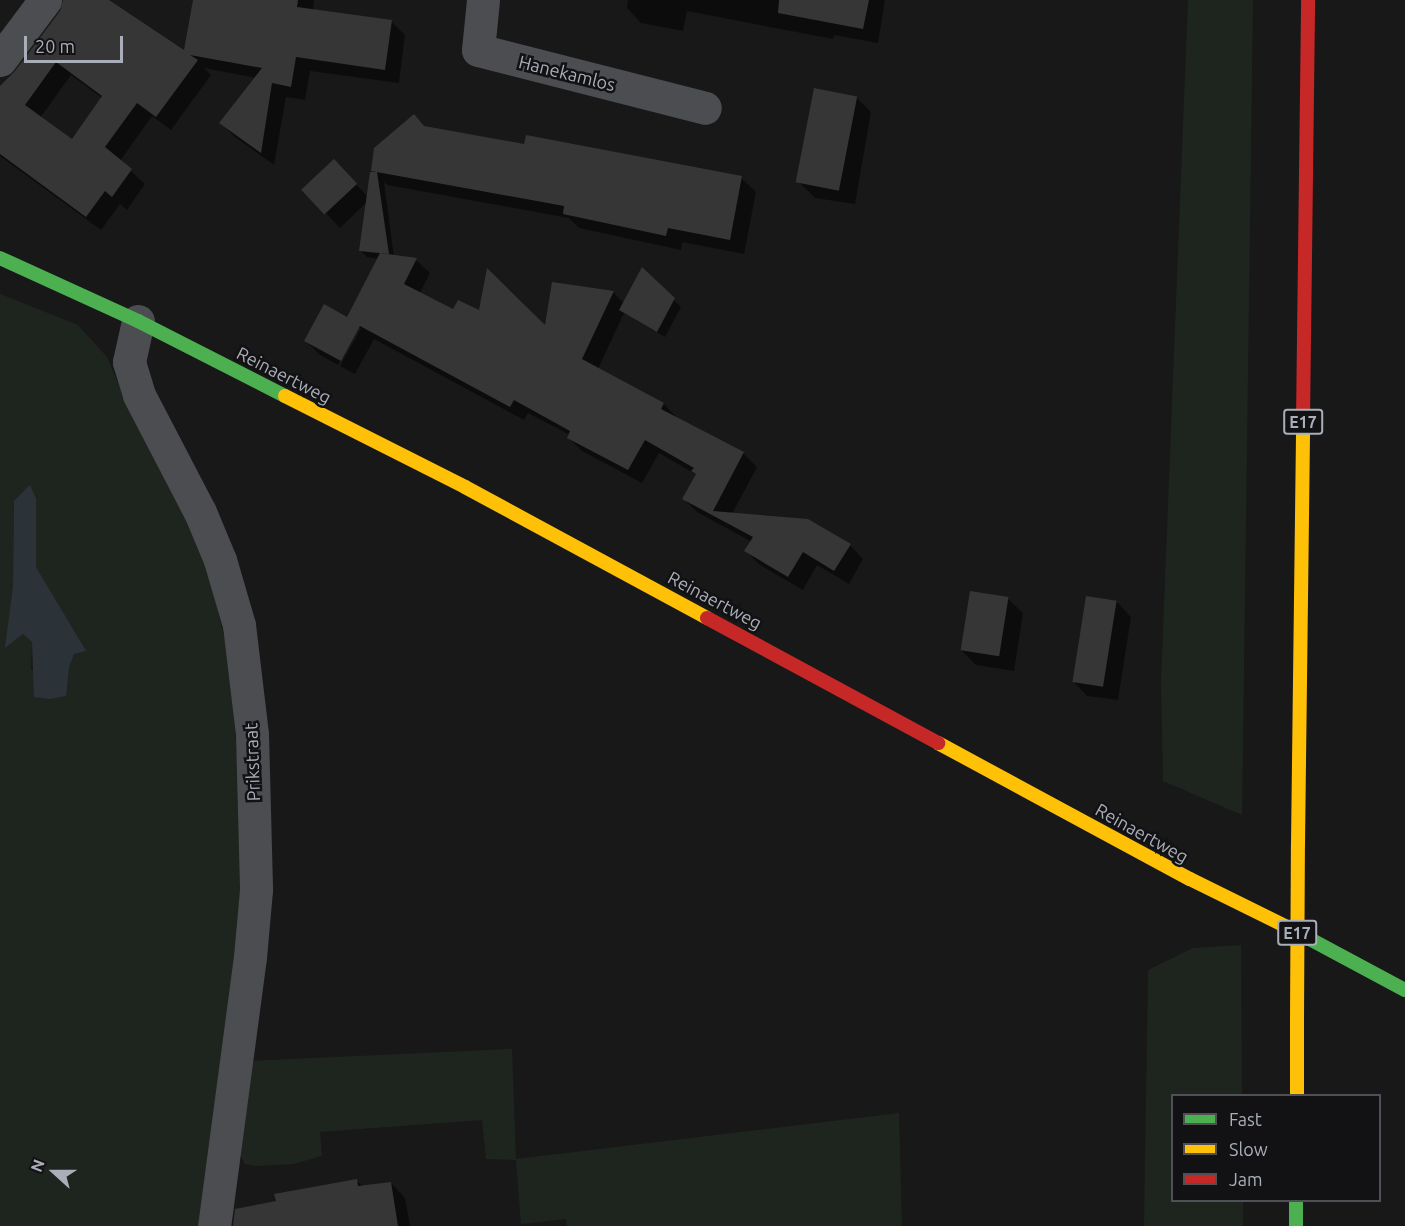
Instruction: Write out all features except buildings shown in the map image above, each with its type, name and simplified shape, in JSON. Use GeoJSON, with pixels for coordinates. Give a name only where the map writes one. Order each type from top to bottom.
{"type":"FeatureCollection","features":[{"type":"Feature","properties":{"kind":"main road","name":"E17"},"geometry":{"type":"LineString","coordinates":[[1297,1094],[1308,0]]}},
{"type":"Feature","properties":{"kind":"main road","name":"Reinaertweg"},"geometry":{"type":"LineString","coordinates":[[0,258],[138,321],[465,487],[1190,879],[1242,903],[1405,990]]}},
{"type":"Feature","properties":{"kind":"main road"},"geometry":{"type":"LineString","coordinates":[[1296,1202],[1296,1226]]}},
{"type":"Feature","properties":{"kind":"street"},"geometry":{"type":"LineString","coordinates":[[0,60],[45,0]]}},
{"type":"Feature","properties":{"kind":"street","name":"Hanekamlos"},"geometry":{"type":"LineString","coordinates":[[483,0],[478,50],[705,108]]}},
{"type":"Feature","properties":{"kind":"street","name":"Prikstraat"},"geometry":{"type":"LineString","coordinates":[[138,321],[129,362],[139,395],[200,512],[220,560],[239,625],[252,734],[256,890],[250,957],[214,1226]]}},
{"type":"Feature","properties":{"kind":"shaded area"},"geometry":{"type":"Polygon","coordinates":[[[1188,0],[1253,0],[1242,815],[1163,781],[1161,682],[1188,0]]]}},
{"type":"Feature","properties":{"kind":"shaded area"},"geometry":{"type":"Polygon","coordinates":[[[0,294],[78,325],[107,357],[122,392],[163,465],[211,580],[229,658],[238,767],[241,878],[231,1010],[202,1226],[0,1226],[0,294]],[[36,500],[14,501],[13,586],[6,647],[23,634],[32,642],[31,670],[69,668],[74,653],[85,651],[36,567],[36,500]]]}},
{"type":"Feature","properties":{"kind":"shaded area"},"geometry":{"type":"Polygon","coordinates":[[[30,485],[36,499],[36,567],[86,651],[74,654],[69,668],[66,696],[50,699],[34,697],[32,642],[23,634],[5,648],[13,586],[14,501],[30,485]]]}},
{"type":"Feature","properties":{"kind":"shaded area"},"geometry":{"type":"Polygon","coordinates":[[[1241,945],[1242,1094],[1171,1094],[1171,1202],[1243,1202],[1243,1226],[1144,1226],[1148,970],[1193,948],[1241,945]]]}},
{"type":"Feature","properties":{"kind":"shaded area"},"geometry":{"type":"Polygon","coordinates":[[[512,1049],[516,1159],[899,1113],[902,1226],[567,1226],[566,1219],[521,1224],[516,1160],[486,1159],[482,1120],[320,1132],[322,1156],[294,1164],[255,1166],[245,1164],[239,1152],[250,1061],[512,1049]]]}},
{"type":"Feature","properties":{"kind":"traffic: fast"},"geometry":{"type":"LineString","coordinates":[[0,258],[138,321],[285,396]]}},
{"type":"Feature","properties":{"kind":"traffic: fast"},"geometry":{"type":"LineString","coordinates":[[1293,930],[1405,990]]}},
{"type":"Feature","properties":{"kind":"traffic: fast"},"geometry":{"type":"LineString","coordinates":[[1296,1202],[1296,1226]]}},
{"type":"Feature","properties":{"kind":"traffic: slow"},"geometry":{"type":"LineString","coordinates":[[285,396],[465,487],[707,618]]}},
{"type":"Feature","properties":{"kind":"traffic: slow"},"geometry":{"type":"LineString","coordinates":[[1298,844],[1303,420]]}},
{"type":"Feature","properties":{"kind":"traffic: slow"},"geometry":{"type":"LineString","coordinates":[[938,743],[1190,879],[1293,930]]}},
{"type":"Feature","properties":{"kind":"traffic: slow"},"geometry":{"type":"LineString","coordinates":[[1297,1021],[1298,844]]}},
{"type":"Feature","properties":{"kind":"traffic: slow"},"geometry":{"type":"LineString","coordinates":[[1297,1021],[1297,1094]]}},
{"type":"Feature","properties":{"kind":"traffic: jam"},"geometry":{"type":"LineString","coordinates":[[1303,420],[1308,0]]}},
{"type":"Feature","properties":{"kind":"traffic: jam"},"geometry":{"type":"LineString","coordinates":[[707,618],[938,743]]}}]}
